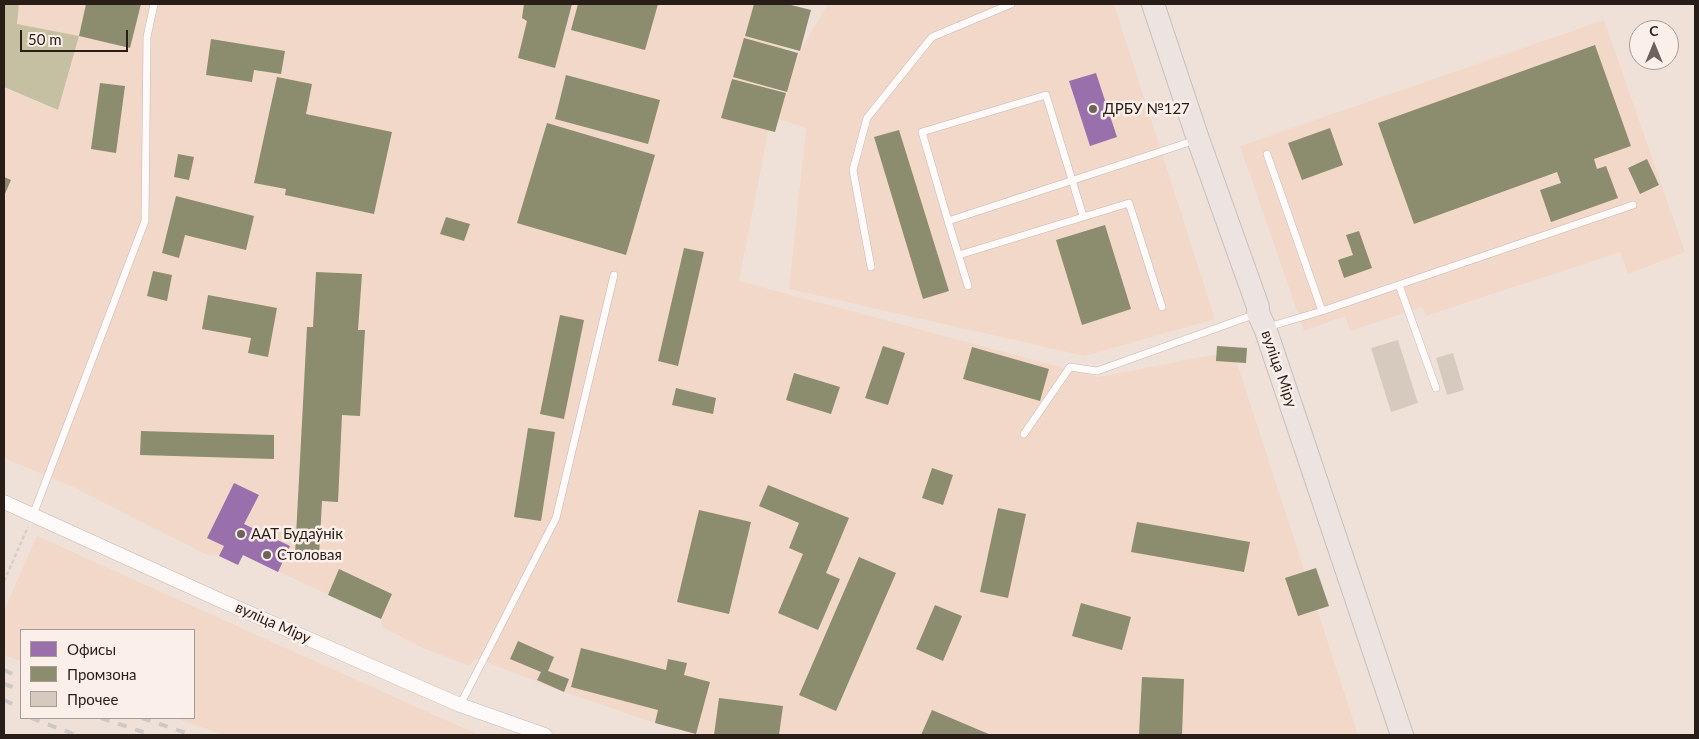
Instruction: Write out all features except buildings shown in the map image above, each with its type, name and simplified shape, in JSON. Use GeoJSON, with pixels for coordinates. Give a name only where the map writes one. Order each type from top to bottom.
{"type":"FeatureCollection","features":[{"type":"Feature","properties":{"kind":"main road","name":"вуліца Міру"},"geometry":{"type":"LineString","coordinates":[[1153,4],[1198,139],[1258,307],[1402,735]]}},
{"type":"Feature","properties":{"kind":"street","name":"вуліца Міру"},"geometry":{"type":"LineString","coordinates":[[4,502],[224,602],[460,705],[545,735]]}},
{"type":"Feature","properties":{"kind":"lane"},"geometry":{"type":"LineString","coordinates":[[33,515],[145,221],[147,37],[154,4]]}},
{"type":"Feature","properties":{"kind":"lane"},"geometry":{"type":"LineString","coordinates":[[870,267],[853,170],[868,118],[932,37],[1011,4]]}},
{"type":"Feature","properties":{"kind":"lane"},"geometry":{"type":"LineString","coordinates":[[968,286],[922,132],[1046,95],[1071,182],[1083,216]]}},
{"type":"Feature","properties":{"kind":"lane"},"geometry":{"type":"LineString","coordinates":[[948,221],[1198,139]]}},
{"type":"Feature","properties":{"kind":"lane"},"geometry":{"type":"LineString","coordinates":[[1267,154],[1322,311]]}},
{"type":"Feature","properties":{"kind":"lane"},"geometry":{"type":"LineString","coordinates":[[959,255],[1129,202],[1162,307]]}},
{"type":"Feature","properties":{"kind":"lane"},"geometry":{"type":"LineString","coordinates":[[1024,434],[1070,367],[1097,371],[1262,320],[1322,311],[1633,205]]}},
{"type":"Feature","properties":{"kind":"lane"},"geometry":{"type":"LineString","coordinates":[[460,705],[556,518],[614,276]]}},
{"type":"Feature","properties":{"kind":"lane"},"geometry":{"type":"LineString","coordinates":[[1399,285],[1436,388]]}},
{"type":"Feature","properties":{"kind":"path"},"geometry":{"type":"LineString","coordinates":[[4,581],[33,515]]}},
{"type":"Feature","properties":{"kind":"shaded area"},"geometry":{"type":"Polygon","coordinates":[[[4,4],[19,4],[17,24],[79,36],[58,110],[4,87],[4,4]]]}},
{"type":"Feature","properties":{"kind":"shaded area"},"geometry":{"type":"Polygon","coordinates":[[[19,4],[793,4],[739,281],[1098,377],[1233,351],[1358,735],[696,734],[655,723],[564,692],[476,658],[469,666],[423,648],[382,627],[381,619],[243,555],[207,555],[73,487],[4,458],[4,88],[58,110],[79,36],[16,24],[19,4]]]}},
{"type":"Feature","properties":{"kind":"shaded area","name":"ДРБУ №127"},"geometry":{"type":"Polygon","coordinates":[[[828,4],[1114,4],[1215,319],[1085,356],[789,289],[806,128],[778,119],[800,51],[828,4]]]}},
{"type":"Feature","properties":{"kind":"shaded area"},"geometry":{"type":"Polygon","coordinates":[[[1604,20],[1685,252],[1628,274],[1620,252],[1426,316],[1422,307],[1350,331],[1345,316],[1304,331],[1240,146],[1604,20]]]}},
{"type":"Feature","properties":{"kind":"shaded area"},"geometry":{"type":"Polygon","coordinates":[[[37,536],[479,735],[223,735],[178,719],[195,719],[195,629],[20,629],[20,661],[4,655],[4,610],[37,536]]]}},
{"type":"Feature","properties":{"kind":"railway"},"geometry":{"type":"LineString","coordinates":[[4,670],[20,678]]}},
{"type":"Feature","properties":{"kind":"railway"},"geometry":{"type":"LineString","coordinates":[[4,684],[20,690]]}},
{"type":"Feature","properties":{"kind":"railway"},"geometry":{"type":"LineString","coordinates":[[4,700],[20,708]]}},
{"type":"Feature","properties":{"kind":"railway"},"geometry":{"type":"LineString","coordinates":[[34,719],[76,735]]}},
{"type":"Feature","properties":{"kind":"railway"},"geometry":{"type":"LineString","coordinates":[[104,719],[152,735]]}},
{"type":"Feature","properties":{"kind":"railway"},"geometry":{"type":"LineString","coordinates":[[145,719],[192,735]]}},
{"type":"Feature","properties":{"kind":"place","name":"ДРБУ №127"},"geometry":{"type":"Point","coordinates":[1093,109]}},
{"type":"Feature","properties":{"kind":"place","name":"ААТ Будаўнік"},"geometry":{"type":"Point","coordinates":[241,534]}},
{"type":"Feature","properties":{"kind":"place","name":"Столовая"},"geometry":{"type":"Point","coordinates":[267,555]}}]}
